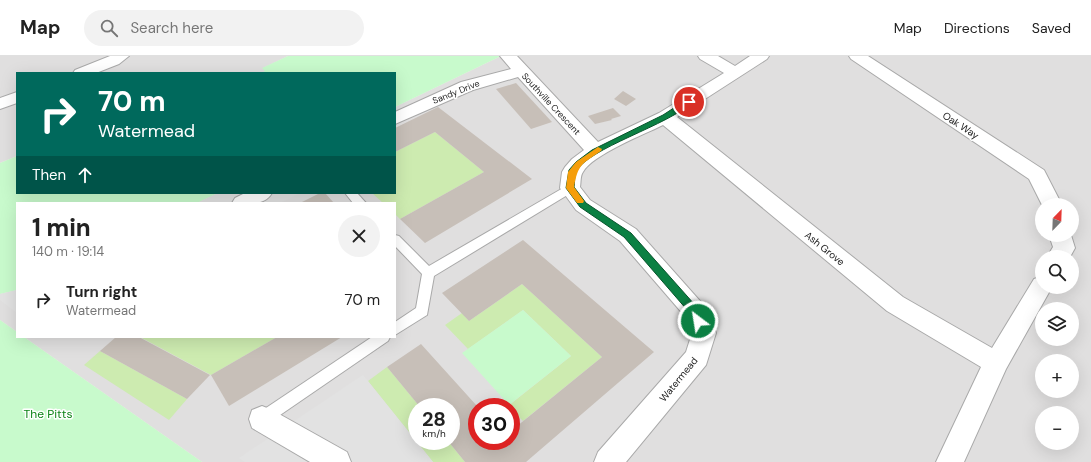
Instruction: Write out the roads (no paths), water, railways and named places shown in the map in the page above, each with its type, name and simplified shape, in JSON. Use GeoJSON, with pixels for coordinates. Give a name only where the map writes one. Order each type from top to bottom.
{"type":"FeatureCollection","features":[{"type":"Feature","properties":{"kind":"street","name":"Southville Crescent"},"geometry":{"type":"LineString","coordinates":[[508,56],[520,71],[595,151]]}},
{"type":"Feature","properties":{"kind":"street"},"geometry":{"type":"LineString","coordinates":[[706,56],[736,73]]}},
{"type":"Feature","properties":{"kind":"street"},"geometry":{"type":"LineString","coordinates":[[570,188],[572,172],[578,163],[595,151],[665,116],[761,56]]}},
{"type":"Feature","properties":{"kind":"street","name":"Oak Way"},"geometry":{"type":"LineString","coordinates":[[857,56],[1037,175],[1048,198]]}},
{"type":"Feature","properties":{"kind":"street"},"geometry":{"type":"LineString","coordinates":[[83,72],[117,58],[124,72]]}},
{"type":"Feature","properties":{"kind":"street","name":"Sandy Drive"},"geometry":{"type":"LineString","coordinates":[[396,119],[467,86],[520,71]]}},
{"type":"Feature","properties":{"kind":"street"},"geometry":{"type":"LineString","coordinates":[[0,104],[16,98]]}},
{"type":"Feature","properties":{"kind":"street","name":"Ash Grove"},"geometry":{"type":"LineString","coordinates":[[665,116],[895,304],[996,363]]}},
{"type":"Feature","properties":{"kind":"street","name":"Watermead"},"geometry":{"type":"LineString","coordinates":[[570,188],[583,205],[628,235],[692,308],[704,333],[697,357],[608,462]]}},
{"type":"Feature","properties":{"kind":"street"},"geometry":{"type":"LineString","coordinates":[[244,202],[260,194]]}},
{"type":"Feature","properties":{"kind":"street"},"geometry":{"type":"LineString","coordinates":[[950,462],[996,363],[1037,294]]}},
{"type":"Feature","properties":{"kind":"street"},"geometry":{"type":"LineString","coordinates":[[262,419],[337,462]]}},
{"type":"Feature","properties":{"kind":"lane"},"geometry":{"type":"LineString","coordinates":[[428,273],[570,188]]}},
{"type":"Feature","properties":{"kind":"lane"},"geometry":{"type":"LineString","coordinates":[[351,194],[359,202]]}},
{"type":"Feature","properties":{"kind":"lane"},"geometry":{"type":"LineString","coordinates":[[396,240],[428,273]]}},
{"type":"Feature","properties":{"kind":"lane"},"geometry":{"type":"LineString","coordinates":[[396,328],[422,311],[428,273]]}},
{"type":"Feature","properties":{"kind":"lane"},"geometry":{"type":"LineString","coordinates":[[262,419],[382,338]]}},
{"type":"Feature","properties":{"kind":"park label","name":"The Pitts"},"geometry":{"type":"Point","coordinates":[48,414]}}]}
